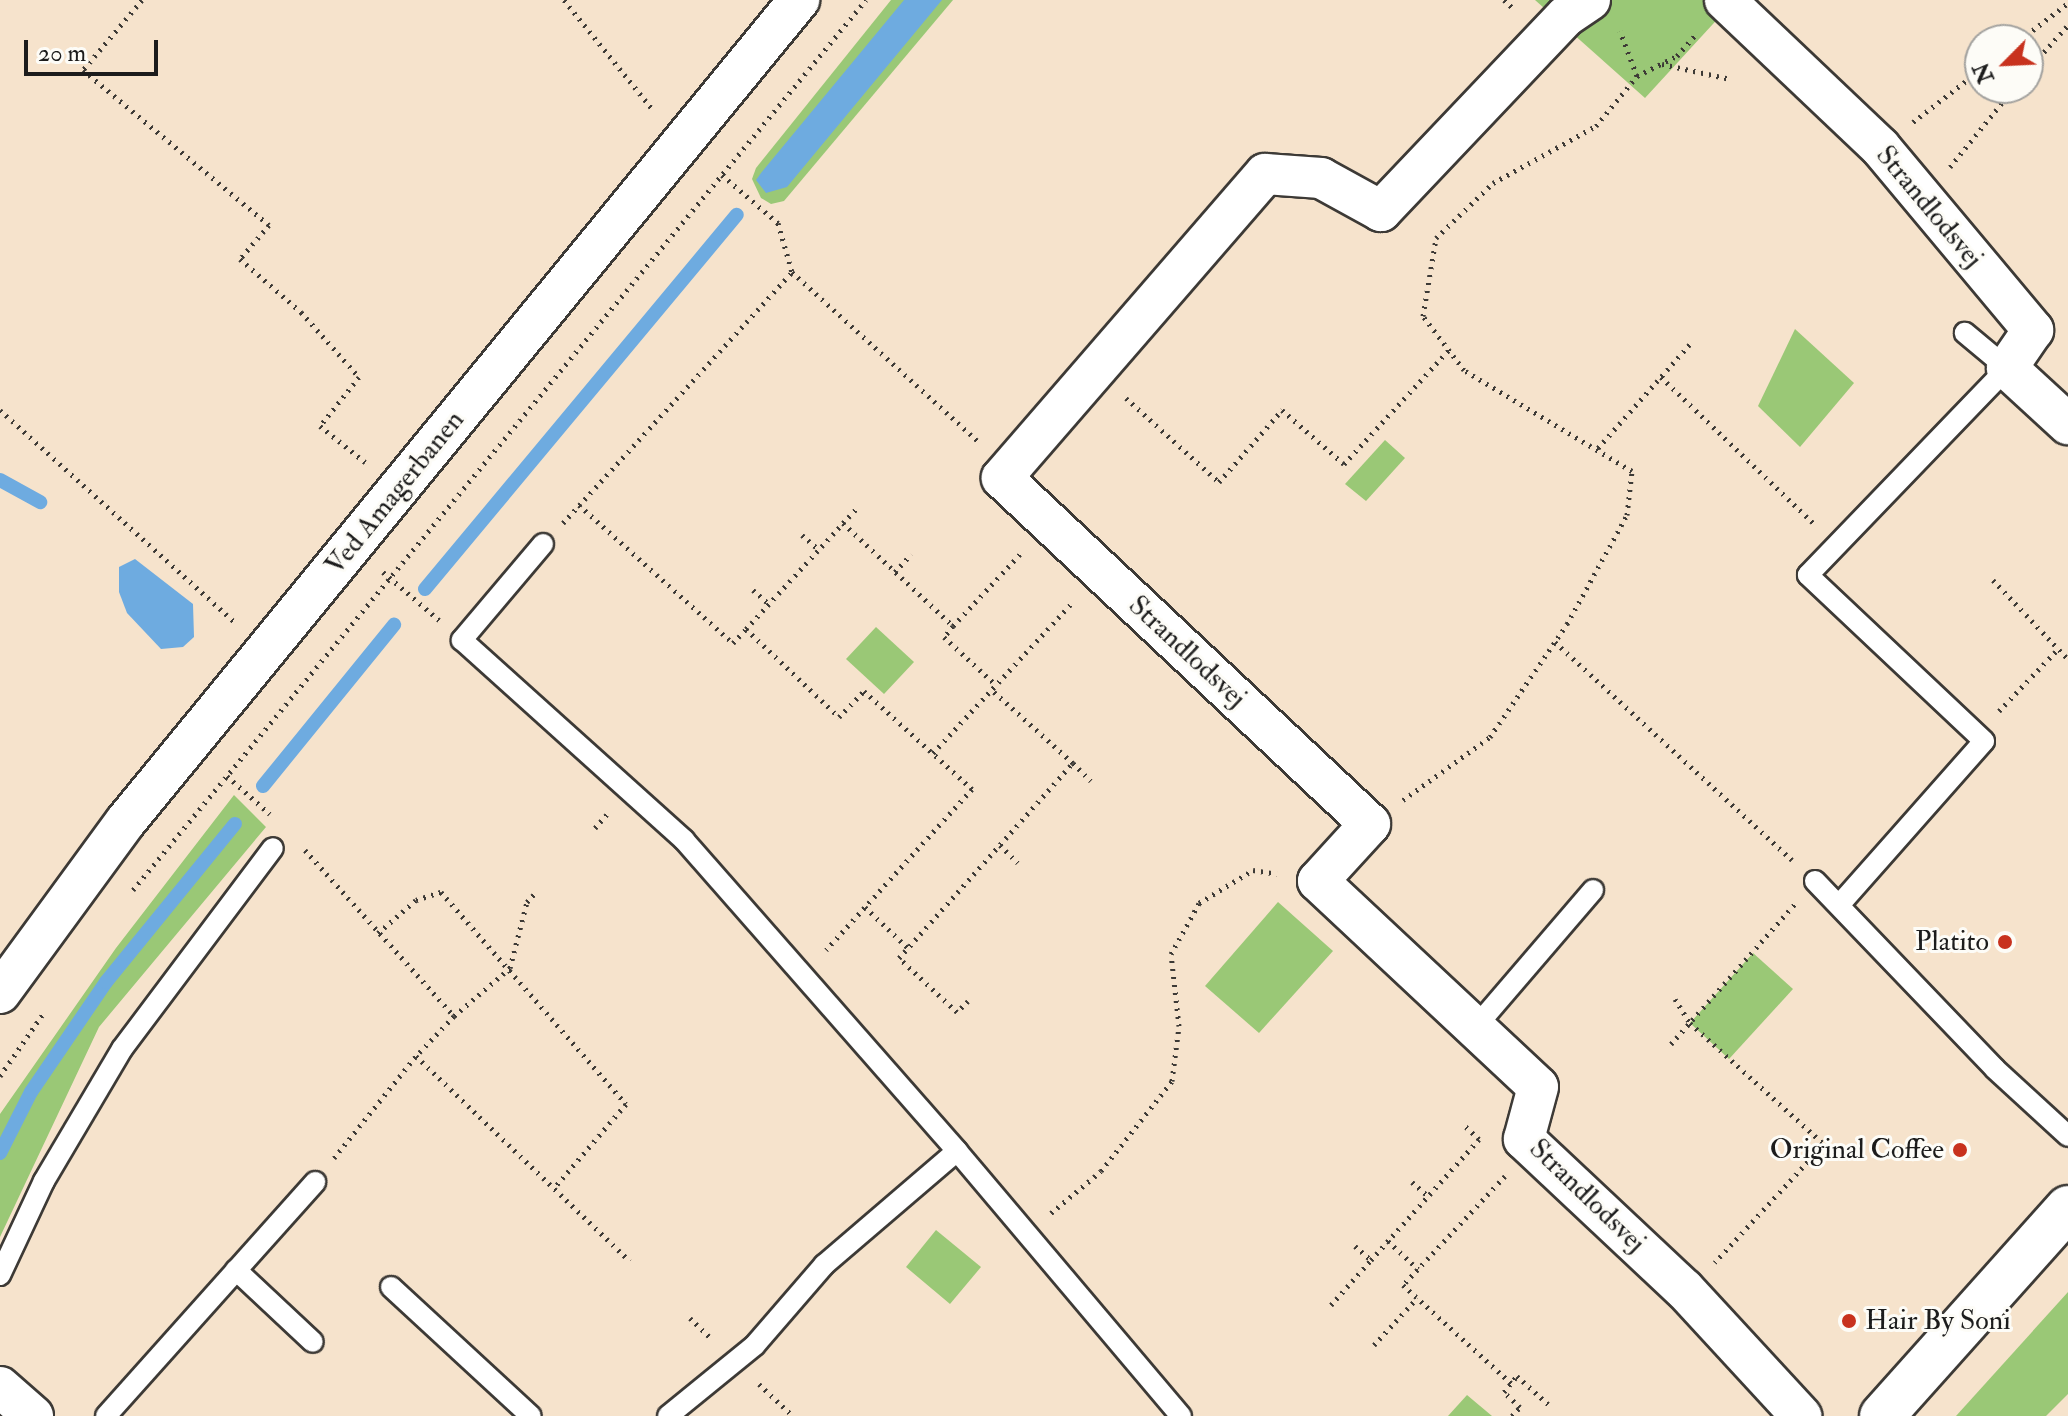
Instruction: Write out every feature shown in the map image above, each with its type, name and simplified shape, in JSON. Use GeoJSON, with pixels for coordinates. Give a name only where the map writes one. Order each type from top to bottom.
{"type":"FeatureCollection","features":[{"type":"Feature","properties":{"kind":"street","name":"Ved Amagerbanen"},"geometry":{"type":"LineString","coordinates":[[0,993],[126,821],[799,0]]}},
{"type":"Feature","properties":{"kind":"street","name":"Strandlodsvej"},"geometry":{"type":"LineString","coordinates":[[1725,0],[1880,147],[2033,330],[2007,368]]}},
{"type":"Feature","properties":{"kind":"street"},"geometry":{"type":"LineString","coordinates":[[1010,469],[1265,174],[1321,178],[1381,211],[1566,16],[1604,13]]}},
{"type":"Feature","properties":{"kind":"street"},"geometry":{"type":"LineString","coordinates":[[2007,368],[2068,424]]}},
{"type":"Feature","properties":{"kind":"street","name":"Strandlodsvej"},"geometry":{"type":"LineString","coordinates":[[1010,469],[1002,478],[1370,824]]}},
{"type":"Feature","properties":{"kind":"street"},"geometry":{"type":"LineString","coordinates":[[1318,881],[1370,824]]}},
{"type":"Feature","properties":{"kind":"street","name":"Strandlodsvej"},"geometry":{"type":"LineString","coordinates":[[1318,881],[1538,1087],[1524,1139],[1684,1289],[1801,1416]]}},
{"type":"Feature","properties":{"kind":"street"},"geometry":{"type":"LineString","coordinates":[[1882,1416],[2068,1208]]}},
{"type":"Feature","properties":{"kind":"street"},"geometry":{"type":"LineString","coordinates":[[0,1387],[33,1416]]}},
{"type":"Feature","properties":{"kind":"lane"},"geometry":{"type":"LineString","coordinates":[[1840,904],[1984,741],[1808,575],[2007,368],[1965,333]]}},
{"type":"Feature","properties":{"kind":"lane"},"geometry":{"type":"LineString","coordinates":[[543,544],[462,640],[684,840],[957,1151],[1181,1416]]}},
{"type":"Feature","properties":{"kind":"lane"},"geometry":{"type":"LineString","coordinates":[[0,1275],[44,1181],[122,1049],[273,848]]}},
{"type":"Feature","properties":{"kind":"lane"},"geometry":{"type":"LineString","coordinates":[[1815,881],[1995,1069],[2068,1136]]}},
{"type":"Feature","properties":{"kind":"lane"},"geometry":{"type":"LineString","coordinates":[[1474,1029],[1593,890]]}},
{"type":"Feature","properties":{"kind":"lane"},"geometry":{"type":"LineString","coordinates":[[668,1416],[734,1361],[824,1265],[957,1151]]}},
{"type":"Feature","properties":{"kind":"lane"},"geometry":{"type":"LineString","coordinates":[[106,1416],[315,1182]]}},
{"type":"Feature","properties":{"kind":"lane"},"geometry":{"type":"LineString","coordinates":[[236,1270],[313,1342]]}},
{"type":"Feature","properties":{"kind":"lane"},"geometry":{"type":"LineString","coordinates":[[391,1287],[531,1416]]}},
{"type":"Feature","properties":{"kind":"path"},"geometry":{"type":"LineString","coordinates":[[142,0],[83,70],[269,225],[240,259],[301,312],[359,377],[320,426],[399,488]]}},
{"type":"Feature","properties":{"kind":"path"},"geometry":{"type":"LineString","coordinates":[[564,0],[681,144],[723,175],[778,223],[792,272],[1010,469]]}},
{"type":"Feature","properties":{"kind":"path"},"geometry":{"type":"LineString","coordinates":[[124,901],[392,581],[866,0]]}},
{"type":"Feature","properties":{"kind":"path"},"geometry":{"type":"LineString","coordinates":[[1370,824],[1490,737],[1555,642],[1627,515],[1632,471],[1464,370],[1423,316],[1436,238],[1493,183],[1596,126],[1637,76],[1677,56],[1725,0]]}},
{"type":"Feature","properties":{"kind":"path"},"geometry":{"type":"LineString","coordinates":[[2041,24],[2068,3]]}},
{"type":"Feature","properties":{"kind":"path"},"geometry":{"type":"LineString","coordinates":[[1604,13],[1637,76]]}},
{"type":"Feature","properties":{"kind":"path"},"geometry":{"type":"LineString","coordinates":[[2044,52],[2068,25]]}},
{"type":"Feature","properties":{"kind":"path"},"geometry":{"type":"LineString","coordinates":[[1662,64],[1730,79]]}},
{"type":"Feature","properties":{"kind":"path"},"geometry":{"type":"LineString","coordinates":[[1880,147],[1964,82]]}},
{"type":"Feature","properties":{"kind":"path"},"geometry":{"type":"LineString","coordinates":[[1919,194],[1949,168],[2001,104]]}},
{"type":"Feature","properties":{"kind":"path"},"geometry":{"type":"LineString","coordinates":[[543,544],[792,272]]}},
{"type":"Feature","properties":{"kind":"path"},"geometry":{"type":"LineString","coordinates":[[1598,448],[1690,344]]}},
{"type":"Feature","properties":{"kind":"path"},"geometry":{"type":"LineString","coordinates":[[1095,371],[1219,482],[1282,410],[1344,464],[1449,350]]}},
{"type":"Feature","properties":{"kind":"path"},"geometry":{"type":"LineString","coordinates":[[1661,377],[1836,545]]}},
{"type":"Feature","properties":{"kind":"path"},"geometry":{"type":"LineString","coordinates":[[0,410],[265,650]]}},
{"type":"Feature","properties":{"kind":"path"},"geometry":{"type":"LineString","coordinates":[[579,505],[733,643],[859,506]]}},
{"type":"Feature","properties":{"kind":"path"},"geometry":{"type":"LineString","coordinates":[[1050,522],[944,637],[1091,781]]}},
{"type":"Feature","properties":{"kind":"path"},"geometry":{"type":"LineString","coordinates":[[843,523],[953,626]]}},
{"type":"Feature","properties":{"kind":"path"},"geometry":{"type":"LineString","coordinates":[[802,535],[819,550]]}},
{"type":"Feature","properties":{"kind":"path"},"geometry":{"type":"LineString","coordinates":[[353,545],[462,640]]}},
{"type":"Feature","properties":{"kind":"path"},"geometry":{"type":"LineString","coordinates":[[895,572],[911,554]]}},
{"type":"Feature","properties":{"kind":"path"},"geometry":{"type":"LineString","coordinates":[[933,753],[1102,571]]}},
{"type":"Feature","properties":{"kind":"path"},"geometry":{"type":"LineString","coordinates":[[1993,580],[2068,659]]}},
{"type":"Feature","properties":{"kind":"path"},"geometry":{"type":"LineString","coordinates":[[753,590],[769,604]]}},
{"type":"Feature","properties":{"kind":"path"},"geometry":{"type":"LineString","coordinates":[[746,629],[839,717],[864,691],[972,789],[826,950]]}},
{"type":"Feature","properties":{"kind":"path"},"geometry":{"type":"LineString","coordinates":[[1555,642],[1815,881],[1671,1044]]}},
{"type":"Feature","properties":{"kind":"path"},"geometry":{"type":"LineString","coordinates":[[1977,735],[2058,649]]}},
{"type":"Feature","properties":{"kind":"path"},"geometry":{"type":"LineString","coordinates":[[968,1001],[957,1012],[899,958],[1073,763]]}},
{"type":"Feature","properties":{"kind":"path"},"geometry":{"type":"LineString","coordinates":[[227,776],[274,818]]}},
{"type":"Feature","properties":{"kind":"path"},"geometry":{"type":"LineString","coordinates":[[296,840],[454,1016]]}},
{"type":"Feature","properties":{"kind":"path"},"geometry":{"type":"LineString","coordinates":[[1000,845],[1018,863]]}},
{"type":"Feature","properties":{"kind":"path"},"geometry":{"type":"LineString","coordinates":[[1026,1234],[1101,1171],[1172,1081],[1179,1026],[1171,954],[1199,903],[1253,870],[1318,881]]}},
{"type":"Feature","properties":{"kind":"path"},"geometry":{"type":"LineString","coordinates":[[315,1182],[416,1056],[454,1016],[510,968],[527,902],[537,891]]}},
{"type":"Feature","properties":{"kind":"path"},"geometry":{"type":"LineString","coordinates":[[378,933],[416,900],[441,892],[626,1104],[554,1188]]}},
{"type":"Feature","properties":{"kind":"path"},"geometry":{"type":"LineString","coordinates":[[865,907],[908,948]]}},
{"type":"Feature","properties":{"kind":"path"},"geometry":{"type":"LineString","coordinates":[[0,1076],[55,997]]}},
{"type":"Feature","properties":{"kind":"path"},"geometry":{"type":"LineString","coordinates":[[1675,999],[1690,1023],[1824,1144],[1684,1289]]}},
{"type":"Feature","properties":{"kind":"path"},"geometry":{"type":"LineString","coordinates":[[416,1056],[630,1261]]}},
{"type":"Feature","properties":{"kind":"path"},"geometry":{"type":"LineString","coordinates":[[1331,1305],[1479,1139],[1464,1125]]}},
{"type":"Feature","properties":{"kind":"path"},"geometry":{"type":"LineString","coordinates":[[1511,1383],[1403,1285],[1532,1146]]}},
{"type":"Feature","properties":{"kind":"path"},"geometry":{"type":"LineString","coordinates":[[1412,1182],[1428,1196]]}},
{"type":"Feature","properties":{"kind":"path"},"geometry":{"type":"LineString","coordinates":[[1388,1241],[1418,1269]]}},
{"type":"Feature","properties":{"kind":"path"},"geometry":{"type":"LineString","coordinates":[[1355,1246],[1371,1260]]}},
{"type":"Feature","properties":{"kind":"path"},"geometry":{"type":"LineString","coordinates":[[1374,1345],[1417,1298]]}},
{"type":"Feature","properties":{"kind":"path"},"geometry":{"type":"LineString","coordinates":[[734,1361],[793,1416]]}},
{"type":"Feature","properties":{"kind":"path"},"geometry":{"type":"LineString","coordinates":[[1512,1416],[1520,1407],[1504,1392],[1517,1376],[1548,1404]]}},
{"type":"Feature","properties":{"kind":"green space"},"geometry":{"type":"Polygon","coordinates":[[[891,0],[953,0],[784,201],[771,204],[761,198],[752,179],[756,168],[891,0]]]}},
{"type":"Feature","properties":{"kind":"green space"},"geometry":{"type":"Polygon","coordinates":[[[1535,0],[1735,0],[1645,98],[1535,0]]]}},
{"type":"Feature","properties":{"kind":"green space"},"geometry":{"type":"Polygon","coordinates":[[[1795,329],[1854,383],[1800,447],[1758,406],[1795,329]]]}},
{"type":"Feature","properties":{"kind":"green space"},"geometry":{"type":"Polygon","coordinates":[[[1385,440],[1405,458],[1366,501],[1345,484],[1385,440]]]}},
{"type":"Feature","properties":{"kind":"green space"},"geometry":{"type":"Polygon","coordinates":[[[876,627],[914,662],[884,694],[846,659],[876,627]]]}},
{"type":"Feature","properties":{"kind":"green space"},"geometry":{"type":"Polygon","coordinates":[[[234,795],[266,827],[99,1027],[0,1237],[0,1114],[116,948],[234,795]]]}},
{"type":"Feature","properties":{"kind":"green space"},"geometry":{"type":"Polygon","coordinates":[[[1278,902],[1333,951],[1259,1033],[1205,986],[1278,902]]]}},
{"type":"Feature","properties":{"kind":"green space"},"geometry":{"type":"Polygon","coordinates":[[[1753,953],[1793,989],[1729,1059],[1690,1023],[1753,953]]]}},
{"type":"Feature","properties":{"kind":"green space"},"geometry":{"type":"Polygon","coordinates":[[[936,1230],[981,1267],[950,1304],[906,1267],[936,1230]]]}},
{"type":"Feature","properties":{"kind":"green space"},"geometry":{"type":"Polygon","coordinates":[[[2068,1292],[2068,1394],[2046,1416],[1956,1416],[2068,1292]]]}},
{"type":"Feature","properties":{"kind":"green space"},"geometry":{"type":"Polygon","coordinates":[[[1467,1395],[1492,1416],[1448,1416],[1467,1395]]]}},
{"type":"Feature","properties":{"kind":"water"},"geometry":{"type":"Polygon","coordinates":[[[904,0],[942,0],[787,187],[766,193],[756,180],[761,173],[904,0]]]}},
{"type":"Feature","properties":{"kind":"water"},"geometry":{"type":"Polygon","coordinates":[[[135,559],[193,604],[194,637],[183,647],[161,649],[127,613],[119,592],[119,567],[135,559]]]}},
{"type":"Feature","properties":{"kind":"waterway"},"geometry":{"type":"LineString","coordinates":[[425,589],[737,215]]}},
{"type":"Feature","properties":{"kind":"waterway"},"geometry":{"type":"LineString","coordinates":[[0,480],[40,502]]}},
{"type":"Feature","properties":{"kind":"waterway"},"geometry":{"type":"LineString","coordinates":[[263,786],[394,625]]}},
{"type":"Feature","properties":{"kind":"waterway"},"geometry":{"type":"LineString","coordinates":[[0,1153],[31,1092],[106,982],[235,824]]}},
{"type":"Feature","properties":{"kind":"place","name":"Platito"},"geometry":{"type":"Point","coordinates":[2005,942]}},
{"type":"Feature","properties":{"kind":"place","name":"Original Coffee"},"geometry":{"type":"Point","coordinates":[1960,1150]}},
{"type":"Feature","properties":{"kind":"place","name":"Hair By Soni"},"geometry":{"type":"Point","coordinates":[1849,1321]}}]}
